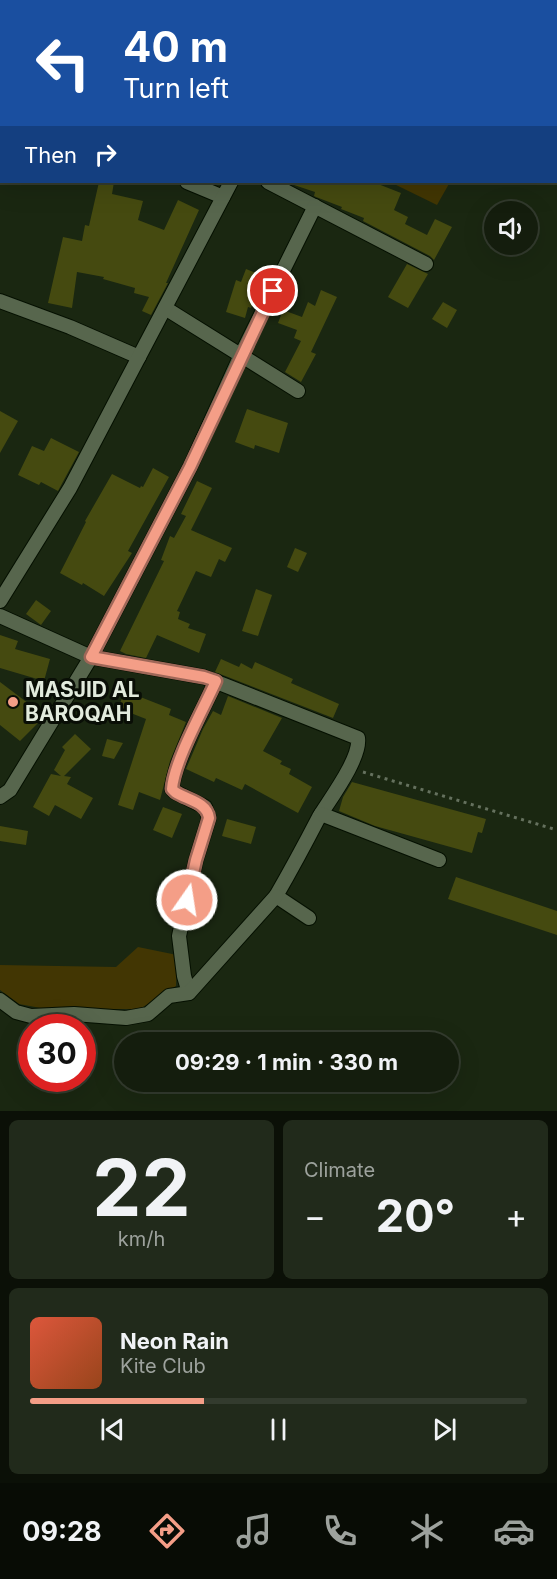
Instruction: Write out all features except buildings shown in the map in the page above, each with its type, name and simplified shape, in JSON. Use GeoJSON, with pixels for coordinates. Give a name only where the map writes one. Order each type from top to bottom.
{"type":"FeatureCollection","features":[{"type":"Feature","properties":{"kind":"street"},"geometry":{"type":"LineString","coordinates":[[189,183],[223,197]]}},
{"type":"Feature","properties":{"kind":"street"},"geometry":{"type":"LineString","coordinates":[[0,601],[70,488],[230,183]]}},
{"type":"Feature","properties":{"kind":"street"},"geometry":{"type":"LineString","coordinates":[[270,183],[426,264]]}},
{"type":"Feature","properties":{"kind":"street"},"geometry":{"type":"LineString","coordinates":[[0,797],[10,790],[91,657],[190,467],[241,355],[315,206]]}},
{"type":"Feature","properties":{"kind":"street"},"geometry":{"type":"LineString","coordinates":[[0,301],[70,327],[139,357]]}},
{"type":"Feature","properties":{"kind":"street"},"geometry":{"type":"LineString","coordinates":[[165,308],[298,391]]}},
{"type":"Feature","properties":{"kind":"street"},"geometry":{"type":"LineString","coordinates":[[0,616],[91,657],[210,679],[355,736],[358,743],[350,768],[321,814],[276,896],[189,993],[169,996],[148,1014],[126,1018],[74,1014],[30,1016],[16,1012],[0,1000]]}},
{"type":"Feature","properties":{"kind":"street"},"geometry":{"type":"LineString","coordinates":[[189,993],[184,976],[179,936],[196,860],[209,818],[205,807],[172,789],[210,679]]}},
{"type":"Feature","properties":{"kind":"street"},"geometry":{"type":"LineString","coordinates":[[321,814],[439,860]]}},
{"type":"Feature","properties":{"kind":"street"},"geometry":{"type":"LineString","coordinates":[[276,896],[309,918]]}},
{"type":"Feature","properties":{"kind":"path"},"geometry":{"type":"LineString","coordinates":[[350,768],[557,830]]}},
{"type":"Feature","properties":{"kind":"shaded area"},"geometry":{"type":"Polygon","coordinates":[[[392,183],[449,183],[437,205],[392,183]]]}},
{"type":"Feature","properties":{"kind":"shaded area"},"geometry":{"type":"Polygon","coordinates":[[[138,947],[177,955],[176,986],[140,1009],[46,1009],[19,1004],[0,990],[0,965],[116,967],[138,947]]]}},
{"type":"Feature","properties":{"kind":"place","name":"MASJID AL BAROQAH"},"geometry":{"type":"Point","coordinates":[13,702]}},
{"type":"Feature","properties":{"kind":"route"},"geometry":{"type":"LineString","coordinates":[[187,900],[209,818],[205,807],[179,795],[172,789],[180,762],[216,681],[91,657],[190,467],[273,291]]}}]}
